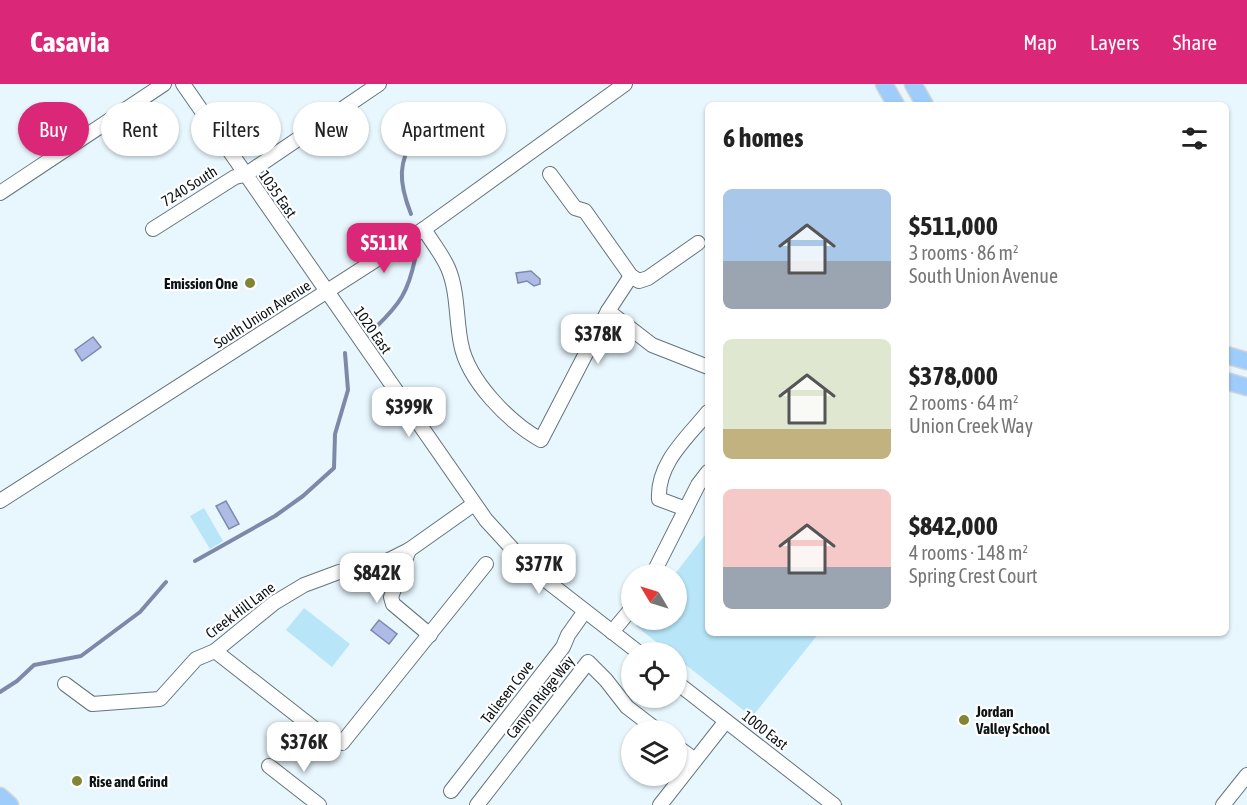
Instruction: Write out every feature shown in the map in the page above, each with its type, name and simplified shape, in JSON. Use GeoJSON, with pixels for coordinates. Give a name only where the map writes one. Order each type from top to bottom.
{"type":"FeatureCollection","features":[{"type":"Feature","properties":{"kind":"main road"},"geometry":{"type":"LineString","coordinates":[[884,84],[894,102]]}},
{"type":"Feature","properties":{"kind":"main road"},"geometry":{"type":"LineString","coordinates":[[913,84],[923,102]]}},
{"type":"Feature","properties":{"kind":"main road"},"geometry":{"type":"LineString","coordinates":[[1229,356],[1247,362]]}},
{"type":"Feature","properties":{"kind":"main road"},"geometry":{"type":"LineString","coordinates":[[1229,382],[1247,387]]}},
{"type":"Feature","properties":{"kind":"main road"},"geometry":{"type":"LineString","coordinates":[[0,796],[10,805]]}},
{"type":"Feature","properties":{"kind":"street"},"geometry":{"type":"LineString","coordinates":[[0,193],[164,84]]}},
{"type":"Feature","properties":{"kind":"street","name":"1035 East"},"geometry":{"type":"LineString","coordinates":[[183,84],[244,176],[327,293]]}},
{"type":"Feature","properties":{"kind":"street","name":"7240 South"},"geometry":{"type":"LineString","coordinates":[[153,229],[235,177],[244,176],[379,84]]}},
{"type":"Feature","properties":{"kind":"street","name":"South Union Avenue"},"geometry":{"type":"LineString","coordinates":[[0,501],[424,229],[625,84]]}},
{"type":"Feature","properties":{"kind":"street"},"geometry":{"type":"LineString","coordinates":[[550,174],[575,208],[585,211],[631,276],[639,281],[648,278],[698,243]]}},
{"type":"Feature","properties":{"kind":"street"},"geometry":{"type":"LineString","coordinates":[[424,229],[448,267],[461,346],[467,363],[506,416],[525,432],[541,441],[608,311],[631,276]]}},
{"type":"Feature","properties":{"kind":"street","name":"1020 East"},"geometry":{"type":"LineString","coordinates":[[327,293],[474,504]]}},
{"type":"Feature","properties":{"kind":"street"},"geometry":{"type":"LineString","coordinates":[[608,311],[652,345],[705,366]]}},
{"type":"Feature","properties":{"kind":"street"},"geometry":{"type":"LineString","coordinates":[[686,509],[659,499],[658,485],[666,463],[705,416]]}},
{"type":"Feature","properties":{"kind":"street"},"geometry":{"type":"LineString","coordinates":[[658,564],[705,477]]}},
{"type":"Feature","properties":{"kind":"street"},"geometry":{"type":"LineString","coordinates":[[474,504],[502,540],[530,568],[625,642]]}},
{"type":"Feature","properties":{"kind":"street","name":"Creek Hill Lane"},"geometry":{"type":"LineString","coordinates":[[65,684],[92,704],[160,699],[196,659],[215,651],[248,622],[304,585],[339,572],[381,564],[409,550],[474,504]]}},
{"type":"Feature","properties":{"kind":"street"},"geometry":{"type":"LineString","coordinates":[[409,550],[391,597],[393,604],[430,635]]}},
{"type":"Feature","properties":{"kind":"street"},"geometry":{"type":"LineString","coordinates":[[215,651],[325,737],[342,743],[486,564]]}},
{"type":"Feature","properties":{"kind":"street","name":"Taliesen Cove"},"geometry":{"type":"LineString","coordinates":[[451,791],[563,647],[568,634],[585,611]]}},
{"type":"Feature","properties":{"kind":"street"},"geometry":{"type":"LineString","coordinates":[[612,632],[621,621]]}},
{"type":"Feature","properties":{"kind":"street","name":"Canyon Ridge Way"},"geometry":{"type":"LineString","coordinates":[[481,804],[588,662],[596,667],[627,707],[644,720]]}},
{"type":"Feature","properties":{"kind":"street","name":"1000 East"},"geometry":{"type":"LineString","coordinates":[[687,691],[834,805]]}},
{"type":"Feature","properties":{"kind":"street"},"geometry":{"type":"LineString","coordinates":[[660,805],[726,721]]}},
{"type":"Feature","properties":{"kind":"street"},"geometry":{"type":"LineString","coordinates":[[687,754],[695,760]]}},
{"type":"Feature","properties":{"kind":"street"},"geometry":{"type":"LineString","coordinates":[[269,766],[319,805]]}},
{"type":"Feature","properties":{"kind":"street"},"geometry":{"type":"LineString","coordinates":[[1223,805],[1247,775]]}},
{"type":"Feature","properties":{"kind":"shaded area"},"geometry":{"type":"Polygon","coordinates":[[[531,271],[540,279],[540,284],[534,286],[527,281],[518,283],[516,273],[531,271]]]}},
{"type":"Feature","properties":{"kind":"shaded area"},"geometry":{"type":"Polygon","coordinates":[[[93,337],[101,347],[82,361],[75,350],[93,337]]]}},
{"type":"Feature","properties":{"kind":"shaded area"},"geometry":{"type":"Polygon","coordinates":[[[226,501],[239,524],[229,529],[216,506],[226,501]]]}},
{"type":"Feature","properties":{"kind":"shaded area"},"geometry":{"type":"Polygon","coordinates":[[[204,508],[223,541],[210,549],[190,516],[204,508]]]}},
{"type":"Feature","properties":{"kind":"shaded area"},"geometry":{"type":"Polygon","coordinates":[[[705,535],[705,636],[817,636],[752,717],[687,666],[687,642],[656,642],[641,630],[687,630],[687,564],[683,564],[705,535]]]}},
{"type":"Feature","properties":{"kind":"shaded area"},"geometry":{"type":"Polygon","coordinates":[[[304,608],[350,644],[332,667],[286,630],[304,608]]]}},
{"type":"Feature","properties":{"kind":"shaded area"},"geometry":{"type":"Polygon","coordinates":[[[379,620],[397,634],[389,644],[371,630],[379,620]]]}},
{"type":"Feature","properties":{"kind":"waterway"},"geometry":{"type":"LineString","coordinates":[[405,156],[402,182],[411,214]]}},
{"type":"Feature","properties":{"kind":"waterway"},"geometry":{"type":"LineString","coordinates":[[376,327],[402,297],[415,259]]}},
{"type":"Feature","properties":{"kind":"waterway"},"geometry":{"type":"LineString","coordinates":[[195,561],[275,516],[303,496],[334,468],[335,434],[348,390],[345,353]]}},
{"type":"Feature","properties":{"kind":"waterway"},"geometry":{"type":"LineString","coordinates":[[0,692],[17,681],[34,665],[81,656],[140,612],[166,582]]}},
{"type":"Feature","properties":{"kind":"place","name":"Emission One"},"geometry":{"type":"Point","coordinates":[250,283]}},
{"type":"Feature","properties":{"kind":"place","name":"Jordan Valley School"},"geometry":{"type":"Point","coordinates":[964,720]}},
{"type":"Feature","properties":{"kind":"place","name":"Rise and Grind"},"geometry":{"type":"Point","coordinates":[77,781]}}]}
